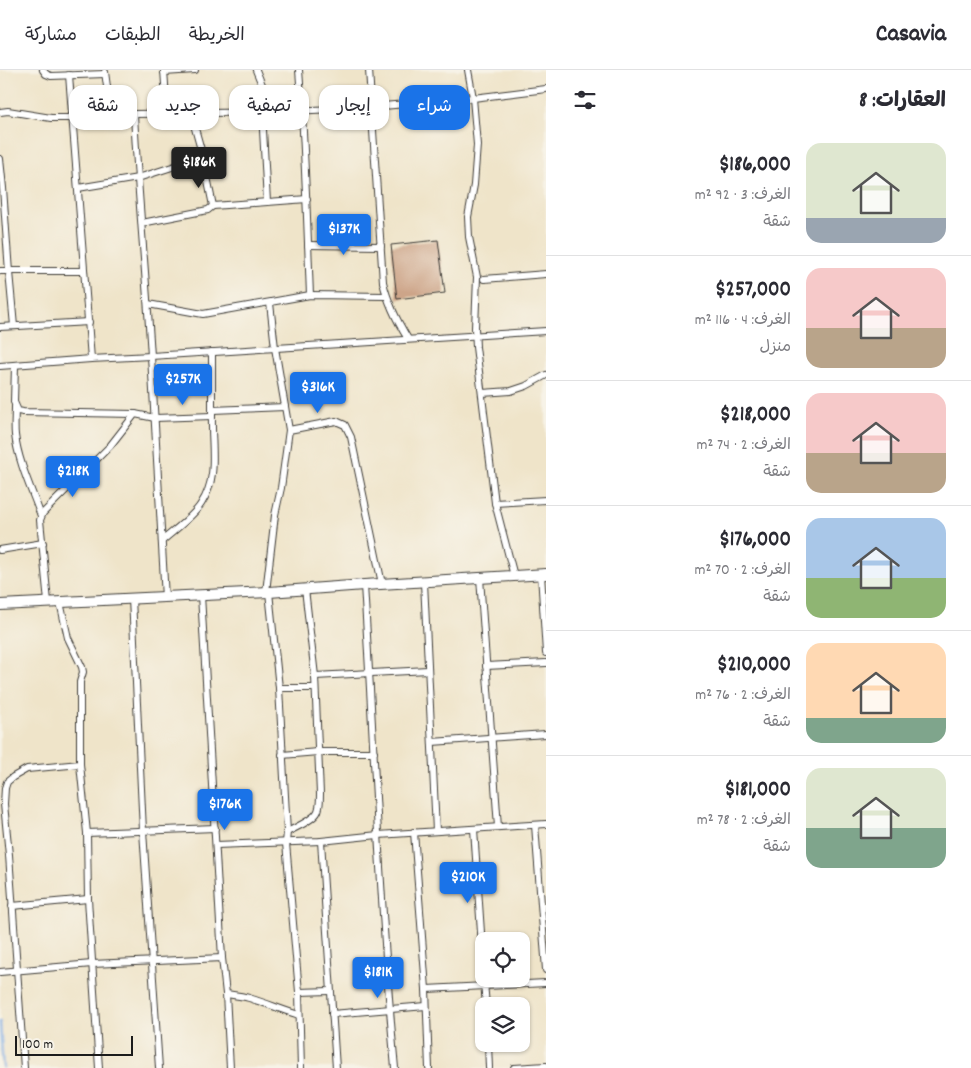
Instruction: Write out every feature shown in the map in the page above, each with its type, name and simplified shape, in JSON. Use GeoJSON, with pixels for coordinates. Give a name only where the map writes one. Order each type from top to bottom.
{"type":"FeatureCollection","features":[{"type":"Feature","properties":{"kind":"main road"},"geometry":{"type":"LineString","coordinates":[[0,605],[165,598],[544,574]]}},
{"type":"Feature","properties":{"kind":"street"},"geometry":{"type":"LineString","coordinates":[[43,70],[46,74],[52,76],[105,72],[106,85]]}},
{"type":"Feature","properties":{"kind":"street"},"geometry":{"type":"LineString","coordinates":[[165,85],[164,71],[195,70]]}},
{"type":"Feature","properties":{"kind":"street"},"geometry":{"type":"LineString","coordinates":[[256,70],[262,85]]}},
{"type":"Feature","properties":{"kind":"street"},"geometry":{"type":"LineString","coordinates":[[299,70],[300,85]]}},
{"type":"Feature","properties":{"kind":"street"},"geometry":{"type":"LineString","coordinates":[[369,70],[370,85]]}},
{"type":"Feature","properties":{"kind":"street"},"geometry":{"type":"LineString","coordinates":[[468,70],[473,98],[477,156],[468,217],[468,228],[477,277],[476,336],[496,503],[514,576]]}},
{"type":"Feature","properties":{"kind":"street"},"geometry":{"type":"LineString","coordinates":[[69,75],[70,85]]}},
{"type":"Feature","properties":{"kind":"street"},"geometry":{"type":"LineString","coordinates":[[389,105],[546,89]]}},
{"type":"Feature","properties":{"kind":"street"},"geometry":{"type":"LineString","coordinates":[[0,112],[8,111],[51,118],[69,118]]}},
{"type":"Feature","properties":{"kind":"street"},"geometry":{"type":"LineString","coordinates":[[73,130],[91,359]]}},
{"type":"Feature","properties":{"kind":"street"},"geometry":{"type":"LineString","coordinates":[[135,130],[148,304],[165,598]]}},
{"type":"Feature","properties":{"kind":"street"},"geometry":{"type":"LineString","coordinates":[[195,130],[214,206]]}},
{"type":"Feature","properties":{"kind":"street"},"geometry":{"type":"LineString","coordinates":[[263,130],[267,202]]}},
{"type":"Feature","properties":{"kind":"street"},"geometry":{"type":"LineString","coordinates":[[303,130],[310,295]]}},
{"type":"Feature","properties":{"kind":"street"},"geometry":{"type":"LineString","coordinates":[[373,130],[383,282],[386,296],[395,318],[408,339]]}},
{"type":"Feature","properties":{"kind":"street"},"geometry":{"type":"LineString","coordinates":[[78,188],[138,178],[203,157]]}},
{"type":"Feature","properties":{"kind":"street"},"geometry":{"type":"LineString","coordinates":[[0,159],[14,326]]}},
{"type":"Feature","properties":{"kind":"street"},"geometry":{"type":"LineString","coordinates":[[142,223],[208,210],[214,206],[307,199]]}},
{"type":"Feature","properties":{"kind":"street"},"geometry":{"type":"LineString","coordinates":[[308,245],[381,246]]}},
{"type":"Feature","properties":{"kind":"street"},"geometry":{"type":"LineString","coordinates":[[0,272],[84,271]]}},
{"type":"Feature","properties":{"kind":"street"},"geometry":{"type":"LineString","coordinates":[[484,278],[546,274]]}},
{"type":"Feature","properties":{"kind":"street"},"geometry":{"type":"LineString","coordinates":[[148,304],[203,314],[310,295],[386,296]]}},
{"type":"Feature","properties":{"kind":"street"},"geometry":{"type":"LineString","coordinates":[[270,303],[275,348],[289,430],[281,488],[275,515],[268,592],[279,688],[286,843],[299,992],[301,1068]]}},
{"type":"Feature","properties":{"kind":"street"},"geometry":{"type":"LineString","coordinates":[[0,327],[89,322]]}},
{"type":"Feature","properties":{"kind":"street"},"geometry":{"type":"LineString","coordinates":[[0,366],[546,331]]}},
{"type":"Feature","properties":{"kind":"street"},"geometry":{"type":"LineString","coordinates":[[162,541],[198,508],[209,490],[214,462],[212,352]]}},
{"type":"Feature","properties":{"kind":"street"},"geometry":{"type":"LineString","coordinates":[[15,365],[14,402],[18,411],[23,412],[135,414],[154,418],[285,407]]}},
{"type":"Feature","properties":{"kind":"street"},"geometry":{"type":"LineString","coordinates":[[482,393],[511,391],[526,386],[546,375]]}},
{"type":"Feature","properties":{"kind":"street"},"geometry":{"type":"LineString","coordinates":[[16,407],[15,434],[21,461],[41,516],[48,602]]}},
{"type":"Feature","properties":{"kind":"street"},"geometry":{"type":"LineString","coordinates":[[41,516],[110,446],[135,414]]}},
{"type":"Feature","properties":{"kind":"street"},"geometry":{"type":"LineString","coordinates":[[289,430],[336,422],[345,425],[351,437],[382,584]]}},
{"type":"Feature","properties":{"kind":"street"},"geometry":{"type":"LineString","coordinates":[[496,503],[546,500]]}},
{"type":"Feature","properties":{"kind":"street"},"geometry":{"type":"LineString","coordinates":[[0,550],[43,542]]}},
{"type":"Feature","properties":{"kind":"street"},"geometry":{"type":"LineString","coordinates":[[544,574],[546,653]]}},
{"type":"Feature","properties":{"kind":"street"},"geometry":{"type":"LineString","coordinates":[[480,578],[498,827]]}},
{"type":"Feature","properties":{"kind":"street"},"geometry":{"type":"LineString","coordinates":[[424,582],[436,831]]}},
{"type":"Feature","properties":{"kind":"street"},"geometry":{"type":"LineString","coordinates":[[364,585],[389,1009],[395,1068]]}},
{"type":"Feature","properties":{"kind":"street"},"geometry":{"type":"LineString","coordinates":[[287,832],[306,822],[317,814],[319,809],[315,676],[306,589]]}},
{"type":"Feature","properties":{"kind":"street"},"geometry":{"type":"LineString","coordinates":[[201,595],[230,1068]]}},
{"type":"Feature","properties":{"kind":"street"},"geometry":{"type":"LineString","coordinates":[[132,598],[143,831],[159,1068]]}},
{"type":"Feature","properties":{"kind":"street"},"geometry":{"type":"LineString","coordinates":[[60,602],[68,638],[83,672],[80,682],[80,764],[87,833],[88,899],[99,1068]]}},
{"type":"Feature","properties":{"kind":"street"},"geometry":{"type":"LineString","coordinates":[[486,666],[546,662]]}},
{"type":"Feature","properties":{"kind":"street"},"geometry":{"type":"LineString","coordinates":[[315,676],[428,670]]}},
{"type":"Feature","properties":{"kind":"street"},"geometry":{"type":"LineString","coordinates":[[279,688],[315,688]]}},
{"type":"Feature","properties":{"kind":"street"},"geometry":{"type":"LineString","coordinates":[[432,742],[546,734]]}},
{"type":"Feature","properties":{"kind":"street"},"geometry":{"type":"LineString","coordinates":[[282,755],[318,752],[374,752]]}},
{"type":"Feature","properties":{"kind":"street"},"geometry":{"type":"LineString","coordinates":[[24,1068],[4,804],[5,788],[7,782],[13,777],[27,770],[80,764]]}},
{"type":"Feature","properties":{"kind":"street"},"geometry":{"type":"LineString","coordinates":[[216,845],[321,841],[414,832],[546,824]]}},
{"type":"Feature","properties":{"kind":"street"},"geometry":{"type":"LineString","coordinates":[[535,825],[546,970]]}},
{"type":"Feature","properties":{"kind":"street"},"geometry":{"type":"LineString","coordinates":[[87,833],[215,828]]}},
{"type":"Feature","properties":{"kind":"street"},"geometry":{"type":"LineString","coordinates":[[474,829],[481,932]]}},
{"type":"Feature","properties":{"kind":"street"},"geometry":{"type":"LineString","coordinates":[[414,832],[426,989],[429,1068]]}},
{"type":"Feature","properties":{"kind":"street"},"geometry":{"type":"LineString","coordinates":[[321,841],[336,1068]]}},
{"type":"Feature","properties":{"kind":"street"},"geometry":{"type":"LineString","coordinates":[[12,906],[88,899]]}},
{"type":"Feature","properties":{"kind":"street"},"geometry":{"type":"LineString","coordinates":[[0,972],[92,964],[222,958]]}},
{"type":"Feature","properties":{"kind":"street"},"geometry":{"type":"LineString","coordinates":[[530,983],[546,982]]}},
{"type":"Feature","properties":{"kind":"street"},"geometry":{"type":"LineString","coordinates":[[426,989],[484,987],[485,997]]}},
{"type":"Feature","properties":{"kind":"street"},"geometry":{"type":"LineString","coordinates":[[299,992],[330,990]]}},
{"type":"Feature","properties":{"kind":"street"},"geometry":{"type":"LineString","coordinates":[[226,994],[269,1004],[283,1011],[299,1015]]}},
{"type":"Feature","properties":{"kind":"street"},"geometry":{"type":"LineString","coordinates":[[332,1014],[426,1006]]}},
{"type":"Feature","properties":{"kind":"street"},"geometry":{"type":"LineString","coordinates":[[488,1052],[489,1068]]}},
{"type":"Feature","properties":{"kind":"street"},"geometry":{"type":"LineString","coordinates":[[514,1068],[546,1066]]}},
{"type":"Feature","properties":{"kind":"building"},"geometry":{"type":"Polygon","coordinates":[[[438,240],[445,293],[397,299],[391,245],[438,240]]]}},
{"type":"Feature","properties":{"kind":"waterway"},"geometry":{"type":"LineString","coordinates":[[0,1022],[3,1068]]}}]}
